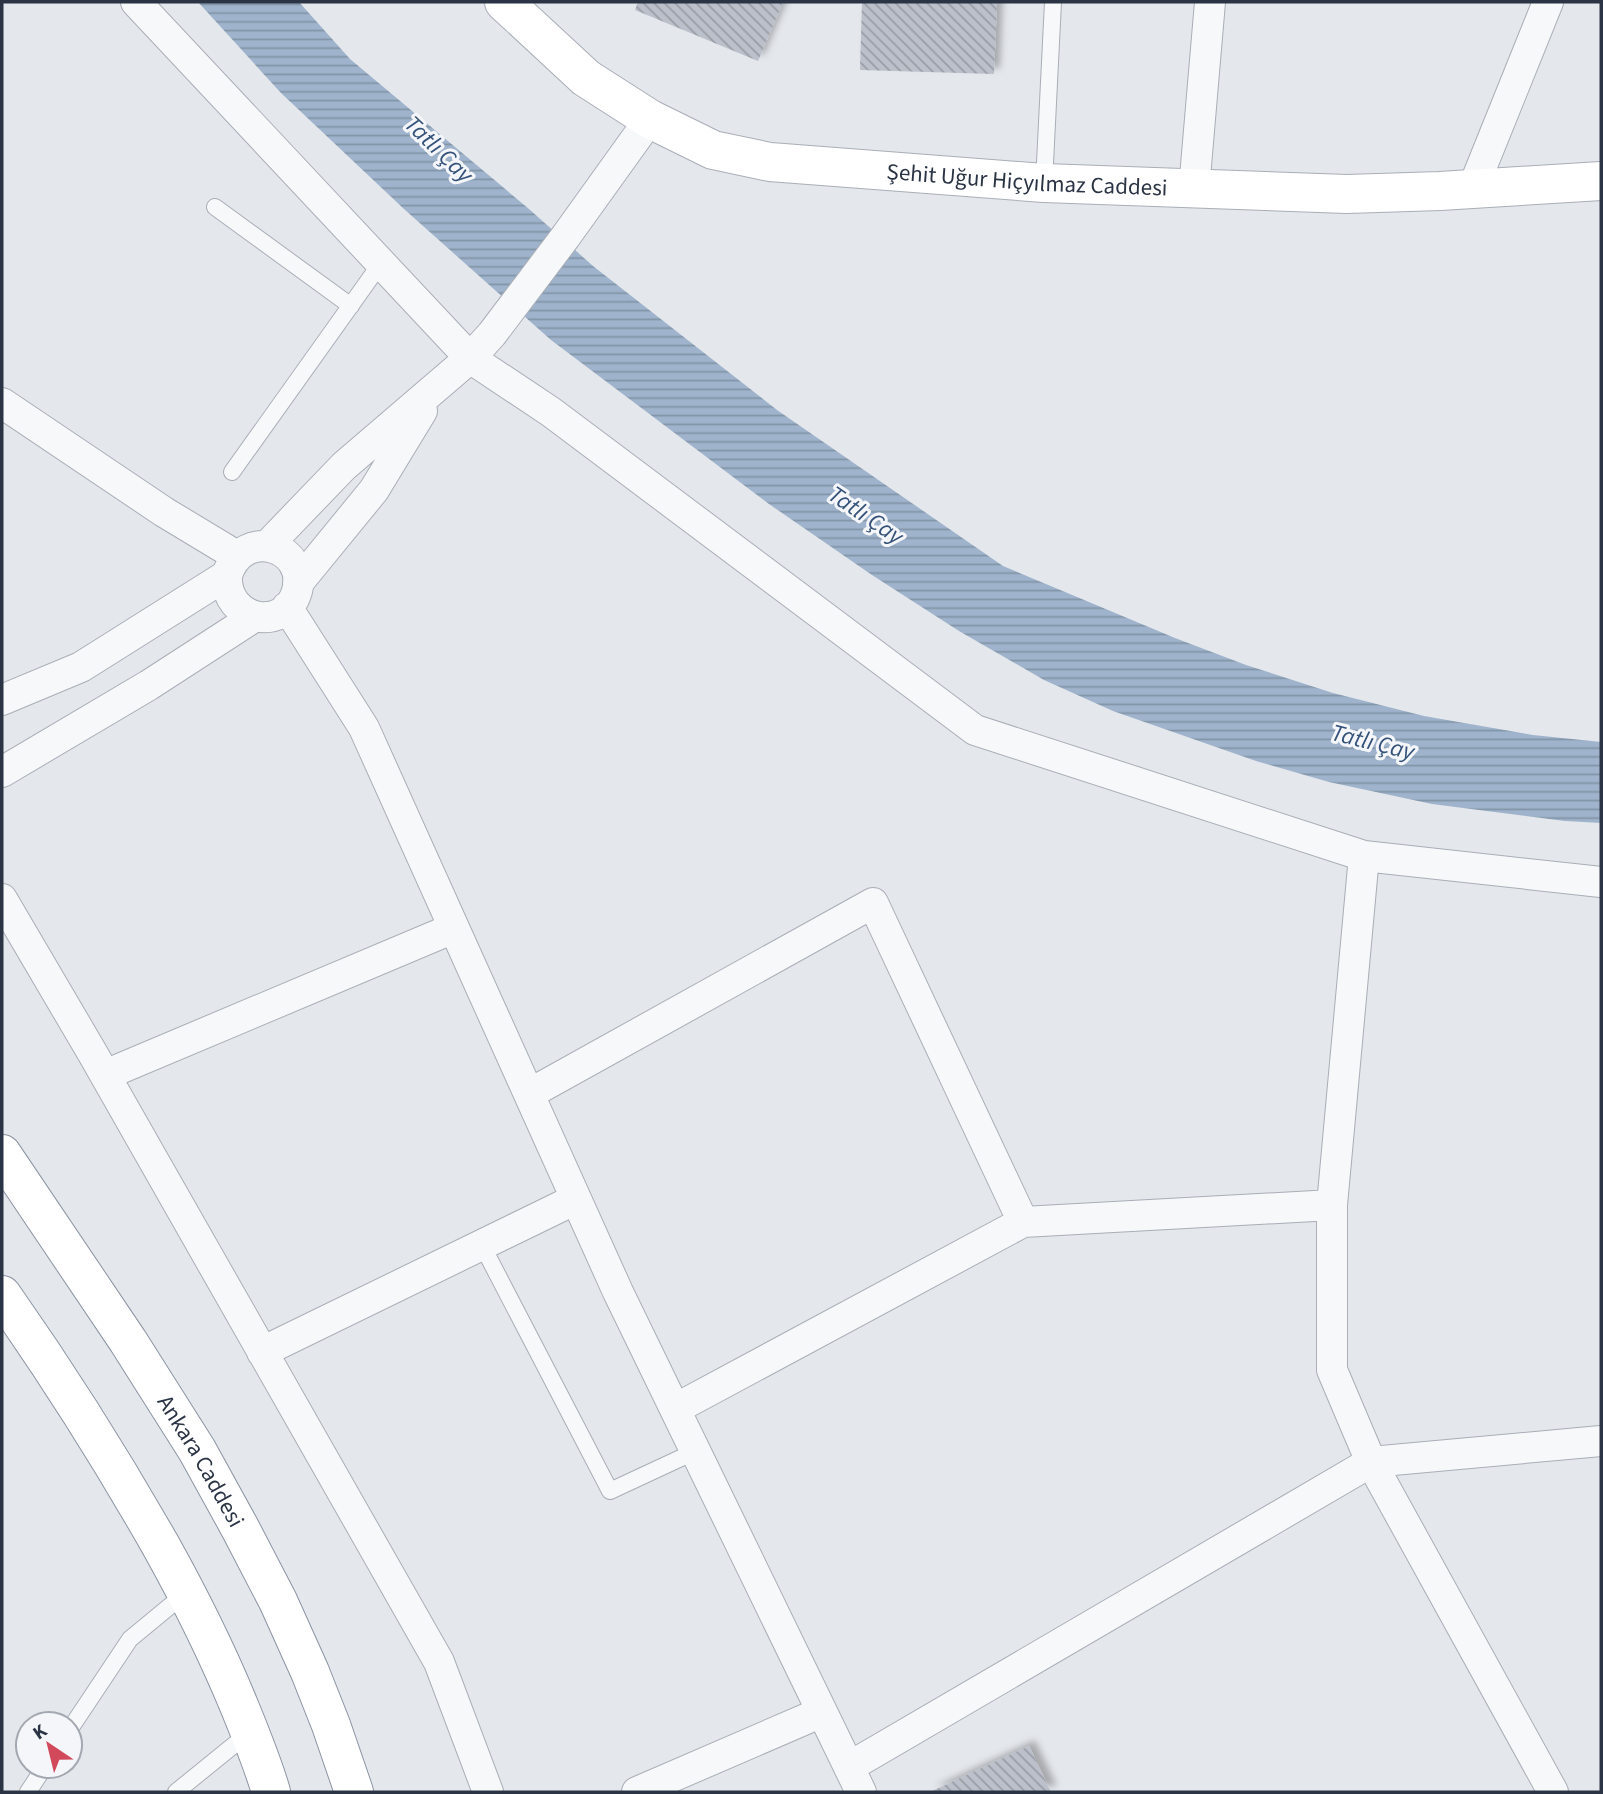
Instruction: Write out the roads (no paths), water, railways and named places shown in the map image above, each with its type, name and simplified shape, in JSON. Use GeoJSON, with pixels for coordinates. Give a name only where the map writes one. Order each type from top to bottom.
{"type":"FeatureCollection","features":[{"type":"Feature","properties":{"kind":"main road","name":"Şehit Uğur Hiçyılmaz Caddesi"},"geometry":{"type":"LineString","coordinates":[[503,2],[586,78],[650,119],[713,150],[770,162],[1044,183],[1347,194],[1601,181]]}},
{"type":"Feature","properties":{"kind":"main road","name":"Ankara Caddesi"},"geometry":{"type":"LineString","coordinates":[[2,1154],[128,1341],[197,1450],[278,1601],[310,1672],[354,1792]]}},
{"type":"Feature","properties":{"kind":"main road"},"geometry":{"type":"LineString","coordinates":[[2,1295],[102,1446],[187,1592],[222,1664],[271,1792]]}},
{"type":"Feature","properties":{"kind":"street"},"geometry":{"type":"LineString","coordinates":[[136,2],[470,358],[551,412],[975,730],[1364,856],[1601,882]]}},
{"type":"Feature","properties":{"kind":"street"},"geometry":{"type":"LineString","coordinates":[[1194,189],[1210,2]]}},
{"type":"Feature","properties":{"kind":"street"},"geometry":{"type":"LineString","coordinates":[[1474,188],[1548,2]]}},
{"type":"Feature","properties":{"kind":"street"},"geometry":{"type":"LineString","coordinates":[[267,546],[344,466],[470,358],[492,334],[650,119]]}},
{"type":"Feature","properties":{"kind":"street"},"geometry":{"type":"LineString","coordinates":[[2,772],[149,685],[254,617],[280,613],[374,490],[434,390]]}},
{"type":"Feature","properties":{"kind":"street"},"geometry":{"type":"LineString","coordinates":[[2,403],[164,512],[227,550],[231,567],[227,584],[233,601],[238,608],[254,617]]}},
{"type":"Feature","properties":{"kind":"street"},"geometry":{"type":"LineString","coordinates":[[2,700],[81,667],[231,567],[241,553],[258,546],[267,546],[283,552],[290,559],[295,566],[293,595],[364,728],[618,1292],[855,1780],[1371,1462],[1601,1441]]}},
{"type":"Feature","properties":{"kind":"street"},"geometry":{"type":"LineString","coordinates":[[1364,856],[1332,1205],[1332,1370],[1371,1462],[1553,1792]]}},
{"type":"Feature","properties":{"kind":"street"},"geometry":{"type":"LineString","coordinates":[[2,899],[439,1662],[488,1792]]}},
{"type":"Feature","properties":{"kind":"street"},"geometry":{"type":"LineString","coordinates":[[529,1094],[873,903],[1023,1222]]}},
{"type":"Feature","properties":{"kind":"street"},"geometry":{"type":"LineString","coordinates":[[105,1075],[454,928]]}},
{"type":"Feature","properties":{"kind":"street"},"geometry":{"type":"LineString","coordinates":[[262,1352],[576,1199]]}},
{"type":"Feature","properties":{"kind":"street"},"geometry":{"type":"LineString","coordinates":[[675,1409],[1023,1222],[1332,1205]]}},
{"type":"Feature","properties":{"kind":"street"},"geometry":{"type":"LineString","coordinates":[[637,1792],[822,1712]]}},
{"type":"Feature","properties":{"kind":"lane"},"geometry":{"type":"LineString","coordinates":[[1044,183],[1053,2]]}},
{"type":"Feature","properties":{"kind":"lane"},"geometry":{"type":"LineString","coordinates":[[215,207],[351,306]]}},
{"type":"Feature","properties":{"kind":"lane"},"geometry":{"type":"LineString","coordinates":[[232,472],[381,263]]}},
{"type":"Feature","properties":{"kind":"lane"},"geometry":{"type":"LineString","coordinates":[[482,1245],[610,1491],[696,1451]]}},
{"type":"Feature","properties":{"kind":"lane"},"geometry":{"type":"LineString","coordinates":[[83,1710],[130,1639],[187,1592]]}},
{"type":"Feature","properties":{"kind":"lane"},"geometry":{"type":"LineString","coordinates":[[176,1792],[250,1732]]}},
{"type":"Feature","properties":{"kind":"water","name":"Tatlı Çay"},"geometry":{"type":"Polygon","coordinates":[[[198,2],[299,2],[350,59],[593,266],[777,410],[1003,566],[1175,638],[1246,665],[1333,693],[1424,716],[1533,735],[1601,742],[1601,823],[1432,804],[1329,782],[1256,761],[1113,711],[1044,680],[959,631],[769,504],[551,340],[404,209],[281,93],[198,2]]]}}]}
